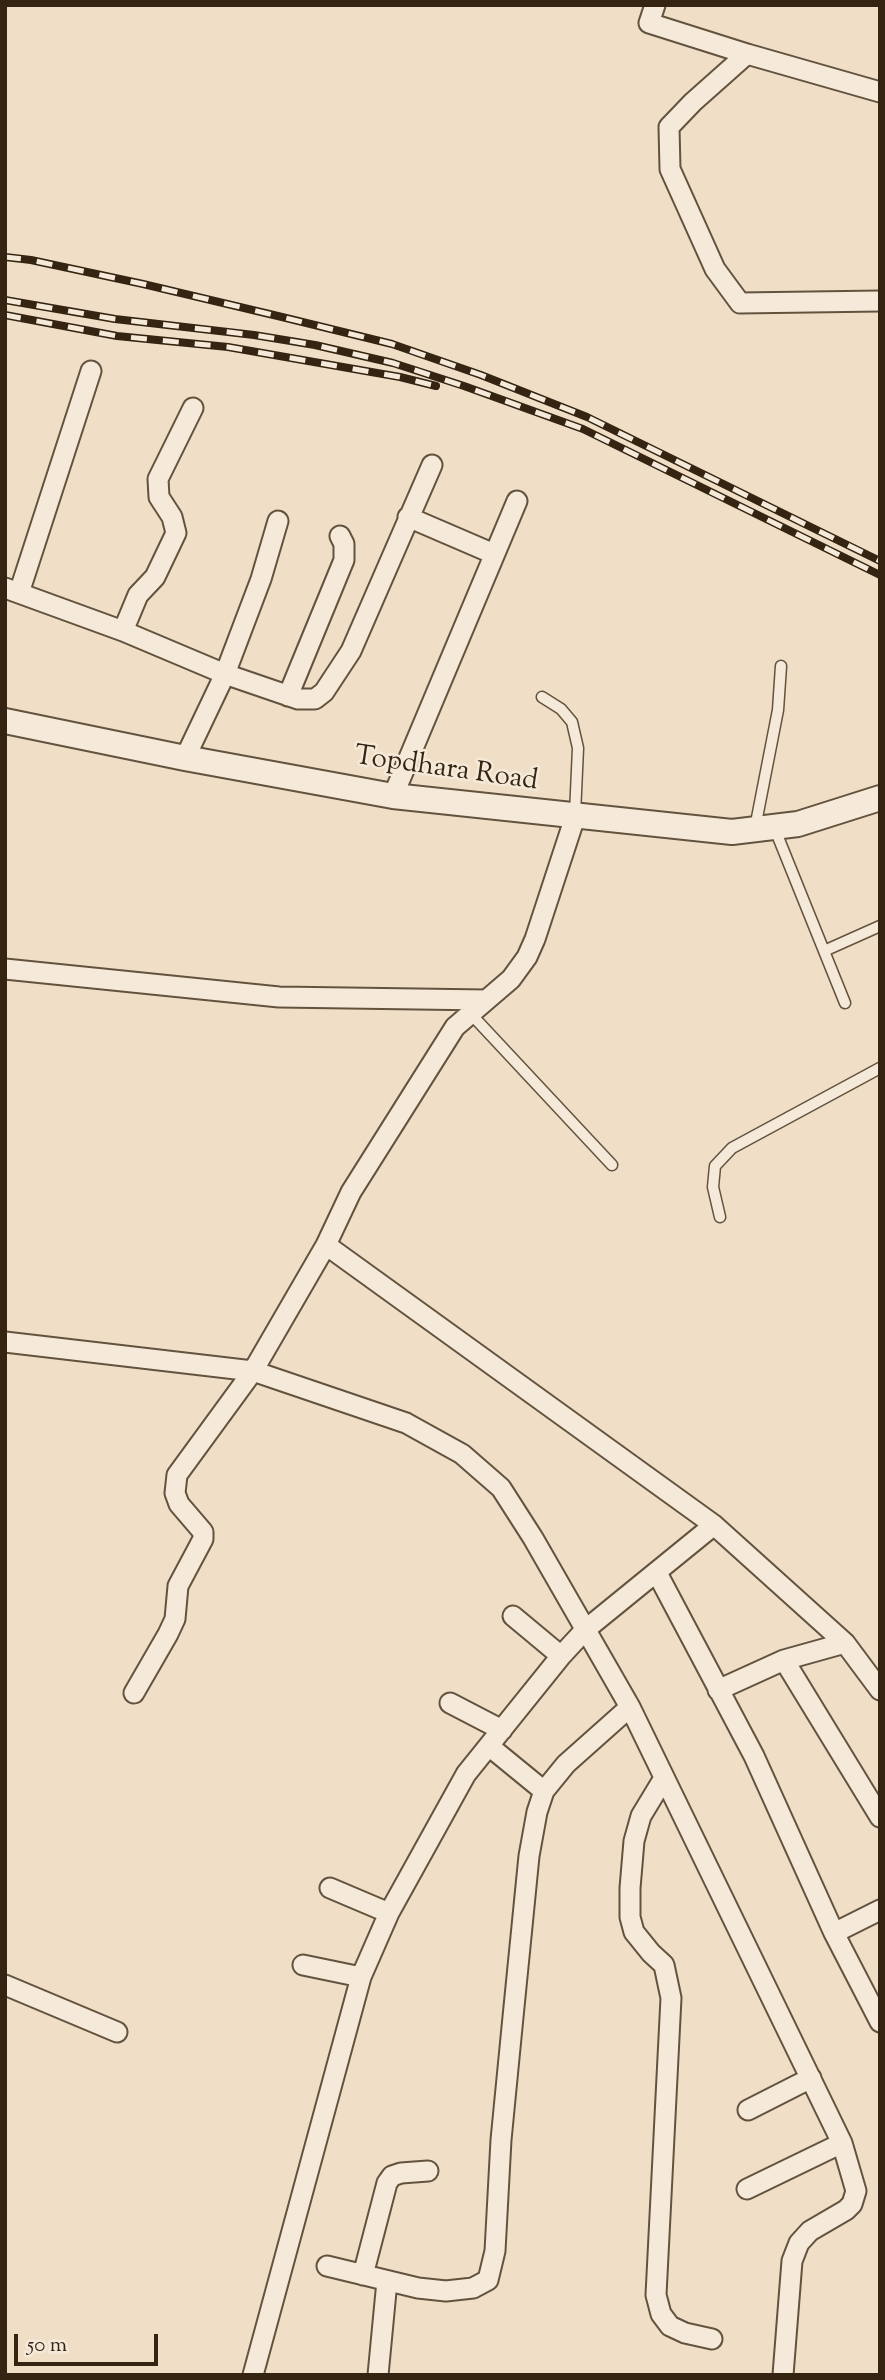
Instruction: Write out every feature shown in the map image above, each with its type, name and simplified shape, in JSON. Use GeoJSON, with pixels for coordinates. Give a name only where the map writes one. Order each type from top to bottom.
{"type":"FeatureCollection","features":[{"type":"Feature","properties":{"kind":"street"},"geometry":{"type":"LineString","coordinates":[[655,5],[649,23],[880,92]]}},
{"type":"Feature","properties":{"kind":"street"},"geometry":{"type":"LineString","coordinates":[[747,54],[669,127],[670,169],[715,270],[740,303],[880,301]]}},
{"type":"Feature","properties":{"kind":"street"},"geometry":{"type":"LineString","coordinates":[[92,371],[12,590],[123,631],[225,674],[298,699],[315,699],[324,692],[351,651],[432,465]]}},
{"type":"Feature","properties":{"kind":"street"},"geometry":{"type":"LineString","coordinates":[[123,631],[138,595],[155,577],[176,533],[172,517],[159,496],[158,479],[193,408]]}},
{"type":"Feature","properties":{"kind":"street"},"geometry":{"type":"LineString","coordinates":[[393,796],[517,501]]}},
{"type":"Feature","properties":{"kind":"street"},"geometry":{"type":"LineString","coordinates":[[408,517],[494,554]]}},
{"type":"Feature","properties":{"kind":"street"},"geometry":{"type":"LineString","coordinates":[[185,758],[225,674],[261,579],[278,521]]}},
{"type":"Feature","properties":{"kind":"street"},"geometry":{"type":"LineString","coordinates":[[288,696],[344,559],[344,544],[340,536]]}},
{"type":"Feature","properties":{"kind":"street","name":"Topdhara Road"},"geometry":{"type":"LineString","coordinates":[[5,721],[185,758],[393,796],[732,832],[798,824],[880,798]]}},
{"type":"Feature","properties":{"kind":"street"},"geometry":{"type":"LineString","coordinates":[[134,1693],[169,1634],[175,1619],[178,1587],[203,1539],[203,1532],[179,1504],[175,1493],[177,1475],[253,1371],[326,1245],[351,1192],[455,1027],[511,979],[527,957],[536,939],[575,817]]}},
{"type":"Feature","properties":{"kind":"street"},"geometry":{"type":"LineString","coordinates":[[5,969],[279,998],[486,1000]]}},
{"type":"Feature","properties":{"kind":"street"},"geometry":{"type":"LineString","coordinates":[[326,1245],[714,1525],[845,1643],[880,1690]]}},
{"type":"Feature","properties":{"kind":"street"},"geometry":{"type":"LineString","coordinates":[[5,1342],[253,1371],[406,1423],[462,1454],[501,1488],[533,1538],[630,1707],[842,2143],[856,2191],[852,2204],[846,2210],[810,2231],[799,2243],[792,2261],[783,2375]]}},
{"type":"Feature","properties":{"kind":"street"},"geometry":{"type":"LineString","coordinates":[[253,2375],[360,1977],[389,1913],[466,1774],[561,1656],[585,1630],[714,1525]]}},
{"type":"Feature","properties":{"kind":"street"},"geometry":{"type":"LineString","coordinates":[[657,1573],[754,1756],[834,1933],[880,2022]]}},
{"type":"Feature","properties":{"kind":"street"},"geometry":{"type":"LineString","coordinates":[[513,1616],[561,1656]]}},
{"type":"Feature","properties":{"kind":"street"},"geometry":{"type":"LineString","coordinates":[[718,1690],[784,1660],[845,1643]]}},
{"type":"Feature","properties":{"kind":"street"},"geometry":{"type":"LineString","coordinates":[[784,1660],[880,1817]]}},
{"type":"Feature","properties":{"kind":"street"},"geometry":{"type":"LineString","coordinates":[[450,1703],[502,1730]]}},
{"type":"Feature","properties":{"kind":"street"},"geometry":{"type":"LineString","coordinates":[[327,2266],[387,2281],[446,2291],[473,2288],[488,2280],[495,2250],[501,2140],[529,1856],[537,1812],[544,1791],[565,1764],[630,1707]]}},
{"type":"Feature","properties":{"kind":"street"},"geometry":{"type":"LineString","coordinates":[[489,1746],[544,1791]]}},
{"type":"Feature","properties":{"kind":"street"},"geometry":{"type":"LineString","coordinates":[[664,1778],[641,1816],[635,1841],[630,1888],[630,1917],[634,1932],[651,1954],[664,1965],[671,1998],[656,2295],[661,2315],[670,2326],[685,2333],[712,2339]]}},
{"type":"Feature","properties":{"kind":"street"},"geometry":{"type":"LineString","coordinates":[[330,1888],[389,1913]]}},
{"type":"Feature","properties":{"kind":"street"},"geometry":{"type":"LineString","coordinates":[[834,1933],[880,1910]]}},
{"type":"Feature","properties":{"kind":"street"},"geometry":{"type":"LineString","coordinates":[[303,1965],[360,1977]]}},
{"type":"Feature","properties":{"kind":"street"},"geometry":{"type":"LineString","coordinates":[[5,1985],[117,2032]]}},
{"type":"Feature","properties":{"kind":"street"},"geometry":{"type":"LineString","coordinates":[[748,2110],[811,2078]]}},
{"type":"Feature","properties":{"kind":"street"},"geometry":{"type":"LineString","coordinates":[[747,2189],[842,2143]]}},
{"type":"Feature","properties":{"kind":"street"},"geometry":{"type":"LineString","coordinates":[[363,2275],[387,2183],[392,2176],[401,2173],[428,2171]]}},
{"type":"Feature","properties":{"kind":"street"},"geometry":{"type":"LineString","coordinates":[[378,2375],[387,2281]]}},
{"type":"Feature","properties":{"kind":"lane"},"geometry":{"type":"LineString","coordinates":[[781,666],[764,828],[824,951],[845,1003]]}},
{"type":"Feature","properties":{"kind":"lane"},"geometry":{"type":"LineString","coordinates":[[542,697],[561,709],[572,722],[578,748],[575,817]]}},
{"type":"Feature","properties":{"kind":"lane"},"geometry":{"type":"LineString","coordinates":[[824,951],[880,926]]}},
{"type":"Feature","properties":{"kind":"lane"},"geometry":{"type":"LineString","coordinates":[[470,1013],[612,1165]]}},
{"type":"Feature","properties":{"kind":"lane"},"geometry":{"type":"LineString","coordinates":[[720,1217],[713,1187],[715,1166],[732,1148],[880,1068]]}},
{"type":"Feature","properties":{"kind":"railway"},"geometry":{"type":"LineString","coordinates":[[5,257],[143,284],[392,344],[481,375],[587,417],[880,561]]}},
{"type":"Feature","properties":{"kind":"railway"},"geometry":{"type":"LineString","coordinates":[[5,300],[115,319],[254,335],[315,345],[393,363],[583,429],[880,575]]}},
{"type":"Feature","properties":{"kind":"railway"},"geometry":{"type":"LineString","coordinates":[[5,315],[117,336],[228,347],[400,377],[436,386]]}}]}
